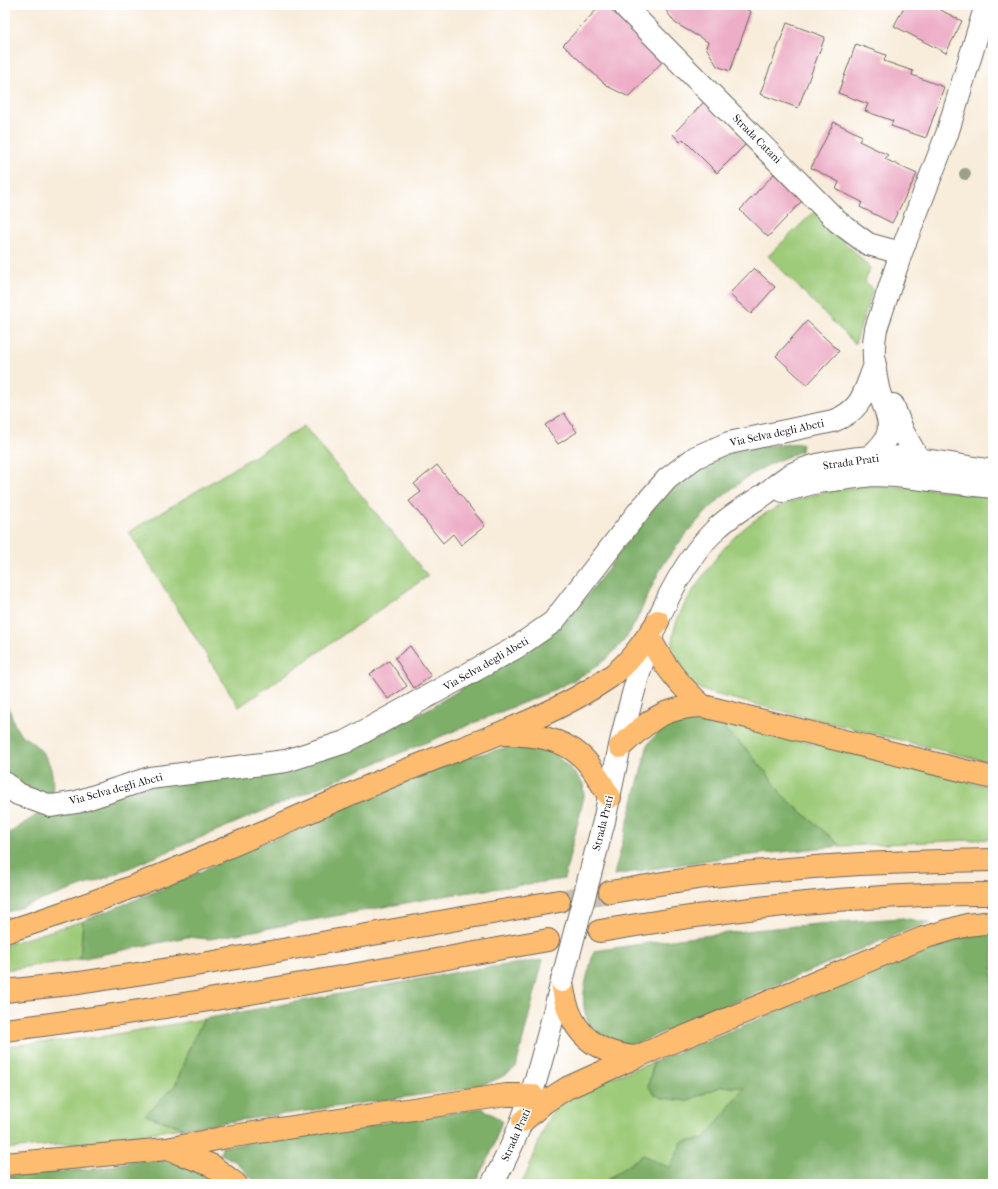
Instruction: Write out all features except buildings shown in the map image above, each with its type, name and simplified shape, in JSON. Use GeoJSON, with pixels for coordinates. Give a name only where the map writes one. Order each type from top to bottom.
{"type":"FeatureCollection","features":[{"type":"Feature","properties":{"kind":"highway"},"geometry":{"type":"LineString","coordinates":[[654,631],[666,666],[678,682],[702,706]]}},
{"type":"Feature","properties":{"kind":"highway"},"geometry":{"type":"LineString","coordinates":[[5,932],[50,918],[121,892],[393,776],[500,734],[575,698],[612,676],[638,650],[654,631]]}},
{"type":"Feature","properties":{"kind":"highway"},"geometry":{"type":"LineString","coordinates":[[620,747],[659,715],[687,706],[702,706],[993,778]]}},
{"type":"Feature","properties":{"kind":"highway"},"geometry":{"type":"LineString","coordinates":[[500,734],[535,735],[560,743],[582,756],[610,797]]}},
{"type":"Feature","properties":{"kind":"highway"},"geometry":{"type":"LineString","coordinates":[[610,892],[710,876],[784,869],[849,864],[993,860]]}},
{"type":"Feature","properties":{"kind":"highway"},"geometry":{"type":"LineString","coordinates":[[600,931],[704,914],[831,900],[993,894]]}},
{"type":"Feature","properties":{"kind":"highway"},"geometry":{"type":"LineString","coordinates":[[5,992],[214,962],[559,901]]}},
{"type":"Feature","properties":{"kind":"highway"},"geometry":{"type":"LineString","coordinates":[[523,1121],[545,1102],[567,1088],[636,1057],[923,938],[967,925],[993,922]]}},
{"type":"Feature","properties":{"kind":"highway"},"geometry":{"type":"LineString","coordinates":[[5,1030],[127,1014],[215,1000],[548,940]]}},
{"type":"Feature","properties":{"kind":"highway"},"geometry":{"type":"LineString","coordinates":[[562,981],[564,998],[569,1014],[578,1029],[590,1041],[604,1050],[620,1056],[636,1057]]}},
{"type":"Feature","properties":{"kind":"highway"},"geometry":{"type":"LineString","coordinates":[[5,1164],[167,1149],[227,1137],[506,1095],[532,1095]]}},
{"type":"Feature","properties":{"kind":"highway"},"geometry":{"type":"LineString","coordinates":[[167,1149],[211,1165],[236,1184]]}},
{"type":"Feature","properties":{"kind":"street","name":"Strada Catani"},"geometry":{"type":"LineString","coordinates":[[626,5],[626,8],[838,222],[868,244],[901,253]]}},
{"type":"Feature","properties":{"kind":"street"},"geometry":{"type":"LineString","coordinates":[[870,457],[883,444],[890,426],[878,388],[874,341],[876,329],[901,253],[947,134],[986,5]]}},
{"type":"Feature","properties":{"kind":"street"},"geometry":{"type":"LineString","coordinates":[[875,364],[887,386],[903,432],[919,460]]}},
{"type":"Feature","properties":{"kind":"street","name":"Via Selva degli Abeti"},"geometry":{"type":"LineString","coordinates":[[5,783],[18,794],[51,806],[77,802],[150,778],[286,761],[345,742],[517,648],[553,622],[639,511],[667,479],[696,457],[729,443],[833,421],[846,416],[860,402],[875,364]]}},
{"type":"Feature","properties":{"kind":"street","name":"Strada Prati"},"geometry":{"type":"LineString","coordinates":[[492,1184],[512,1148],[532,1095],[604,821],[620,747],[654,631],[674,587],[694,556],[707,539],[732,515],[764,494],[787,476],[812,468],[870,457],[919,460],[993,471]]}},
{"type":"Feature","properties":{"kind":"street","name":"Strada Prati"},"geometry":{"type":"LineString","coordinates":[[764,494],[794,490],[818,482],[872,475],[896,476],[993,487]]}},
{"type":"Feature","properties":{"kind":"green space"},"geometry":{"type":"Polygon","coordinates":[[[815,211],[870,268],[865,281],[873,289],[855,344],[768,256],[815,211]]]}},
{"type":"Feature","properties":{"kind":"green space"},"geometry":{"type":"Polygon","coordinates":[[[304,426],[428,576],[239,707],[129,532],[304,426]]]}},
{"type":"Feature","properties":{"kind":"green space"},"geometry":{"type":"Polygon","coordinates":[[[764,441],[767,446],[802,443],[801,451],[768,465],[744,479],[709,509],[679,543],[664,563],[634,625],[626,637],[607,658],[585,674],[547,693],[376,763],[108,877],[5,913],[5,836],[47,808],[360,744],[430,708],[479,678],[571,616],[604,574],[642,521],[675,484],[704,463],[764,441]]]}},
{"type":"Feature","properties":{"kind":"green space"},"geometry":{"type":"Polygon","coordinates":[[[882,486],[924,488],[993,497],[993,763],[713,694],[695,686],[678,664],[674,651],[673,639],[679,615],[685,603],[707,570],[738,533],[757,518],[795,500],[838,490],[882,486]]]}},
{"type":"Feature","properties":{"kind":"green space"},"geometry":{"type":"Polygon","coordinates":[[[5,703],[18,731],[33,743],[46,757],[53,779],[50,804],[5,781],[5,703]]]}},
{"type":"Feature","properties":{"kind":"green space"},"geometry":{"type":"Polygon","coordinates":[[[694,716],[714,719],[748,751],[769,776],[782,795],[841,846],[722,858],[614,875],[648,744],[668,725],[694,716]]]}},
{"type":"Feature","properties":{"kind":"green space"},"geometry":{"type":"Polygon","coordinates":[[[714,719],[993,788],[993,839],[841,846],[782,795],[769,776],[748,751],[714,719]]]}},
{"type":"Feature","properties":{"kind":"green space"},"geometry":{"type":"Polygon","coordinates":[[[512,746],[532,747],[551,752],[570,768],[583,783],[584,797],[564,879],[449,895],[210,939],[187,937],[80,959],[83,921],[176,883],[233,856],[458,760],[512,746]]]}},
{"type":"Feature","properties":{"kind":"green space"},"geometry":{"type":"Polygon","coordinates":[[[903,918],[930,923],[902,932],[635,1044],[619,1043],[605,1039],[597,1033],[585,1015],[584,994],[594,951],[748,931],[825,923],[903,918]]]}},
{"type":"Feature","properties":{"kind":"green space"},"geometry":{"type":"Polygon","coordinates":[[[83,921],[80,959],[5,970],[5,945],[83,921]]]}},
{"type":"Feature","properties":{"kind":"green space"},"geometry":{"type":"Polygon","coordinates":[[[993,931],[993,1184],[608,1184],[608,1179],[643,1155],[670,1168],[682,1142],[704,1139],[744,1088],[722,1086],[686,1101],[662,1098],[654,1094],[648,1086],[654,1062],[781,1010],[928,945],[993,931]]]}},
{"type":"Feature","properties":{"kind":"green space"},"geometry":{"type":"Polygon","coordinates":[[[543,960],[516,1067],[500,1078],[471,1088],[184,1128],[145,1115],[176,1084],[190,1046],[204,1019],[463,971],[543,960]]]}},
{"type":"Feature","properties":{"kind":"green space"},"geometry":{"type":"Polygon","coordinates":[[[204,1019],[190,1046],[176,1084],[145,1115],[184,1128],[80,1143],[5,1149],[5,1046],[99,1037],[204,1019]]]}},
{"type":"Feature","properties":{"kind":"green space"},"geometry":{"type":"Polygon","coordinates":[[[654,1062],[648,1086],[686,1101],[722,1086],[745,1088],[704,1139],[682,1142],[670,1168],[608,1179],[608,1184],[521,1184],[529,1168],[548,1119],[556,1109],[580,1091],[654,1062]]]}},
{"type":"Feature","properties":{"kind":"green space"},"geometry":{"type":"Polygon","coordinates":[[[482,1108],[502,1121],[490,1155],[474,1184],[257,1184],[236,1162],[221,1154],[222,1147],[482,1108]]]}},
{"type":"Feature","properties":{"kind":"green space"},"geometry":{"type":"Polygon","coordinates":[[[162,1159],[181,1163],[228,1184],[5,1184],[5,1176],[103,1168],[132,1161],[162,1159]]]}},
{"type":"Feature","properties":{"kind":"tunnel"},"geometry":{"type":"LineString","coordinates":[[559,901],[610,892]]}}]}
